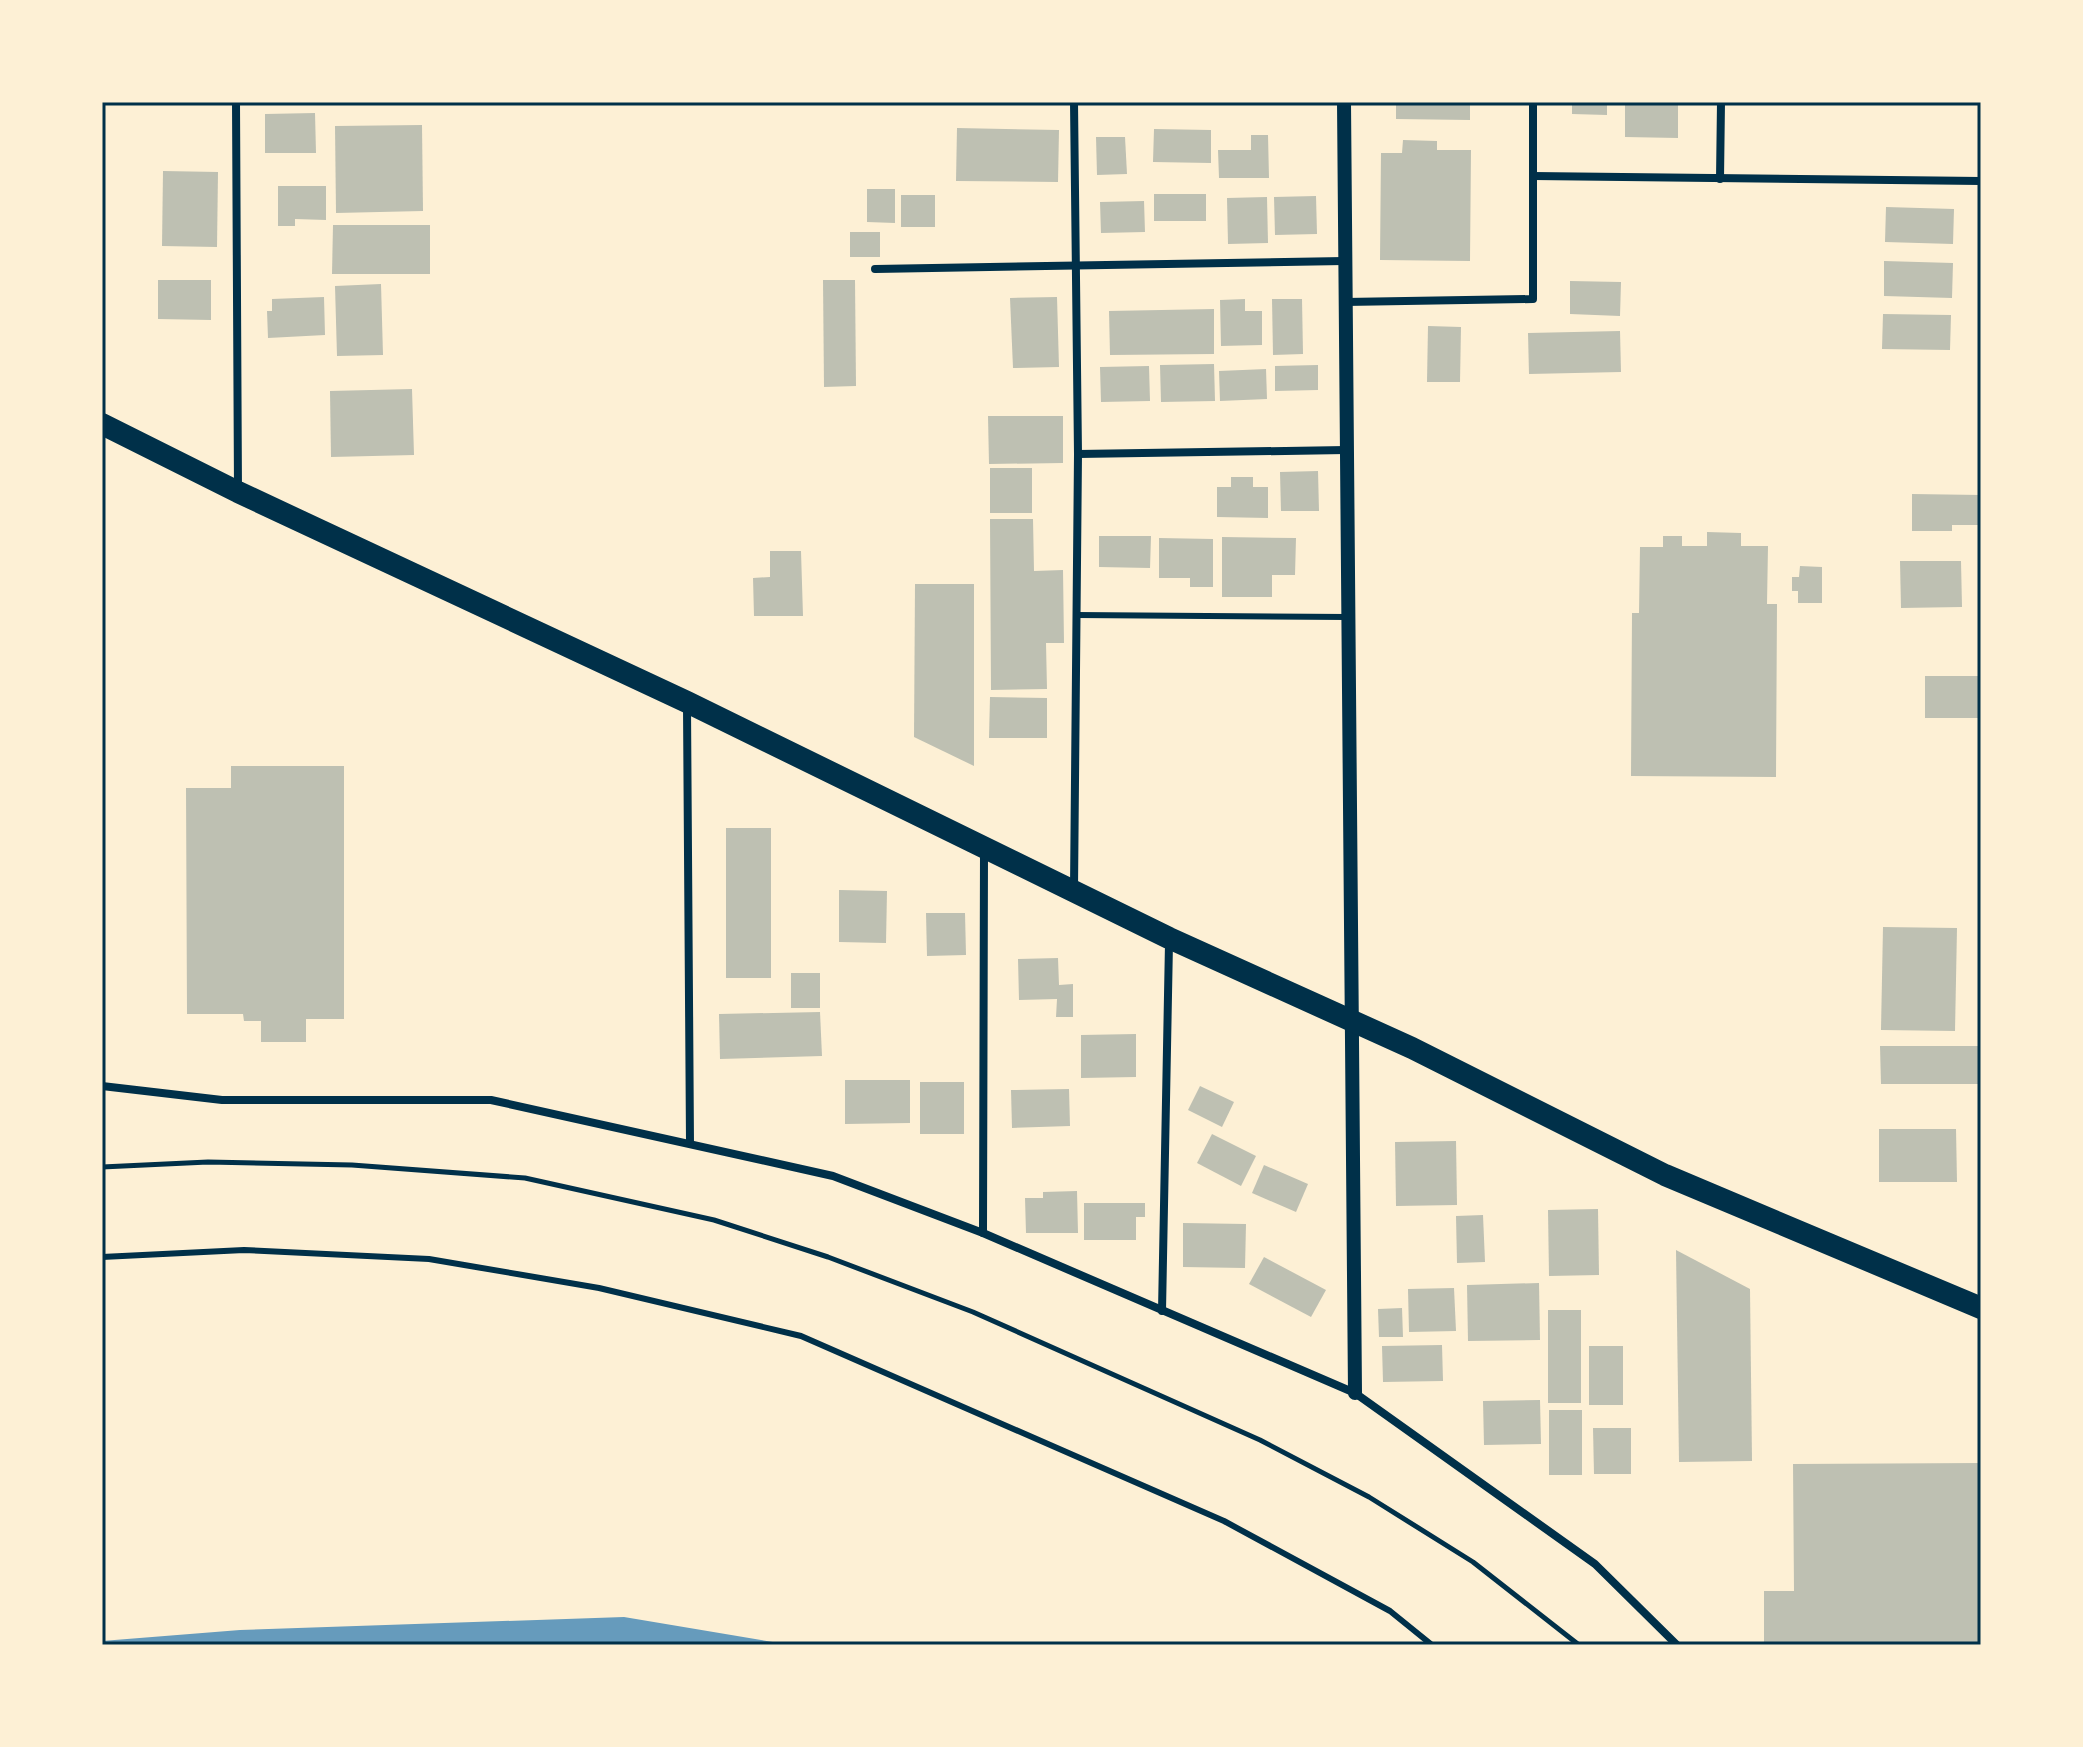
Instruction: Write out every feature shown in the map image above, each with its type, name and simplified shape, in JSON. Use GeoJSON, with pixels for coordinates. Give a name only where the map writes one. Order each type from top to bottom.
{"type":"FeatureCollection","features":[{"type":"Feature","properties":{"kind":"highway"},"geometry":{"type":"LineString","coordinates":[[102,424],[238,492],[687,702],[1169,938],[1412,1048],[1665,1175],[1981,1308]]}},
{"type":"Feature","properties":{"kind":"street"},"geometry":{"type":"LineString","coordinates":[[236,102],[238,492]]}},
{"type":"Feature","properties":{"kind":"street"},"geometry":{"type":"LineString","coordinates":[[1074,102],[1078,454],[1074,889]]}},
{"type":"Feature","properties":{"kind":"street"},"geometry":{"type":"LineString","coordinates":[[1344,102],[1349,1020],[1355,1393]]}},
{"type":"Feature","properties":{"kind":"street"},"geometry":{"type":"LineString","coordinates":[[1345,302],[1533,299],[1533,102]]}},
{"type":"Feature","properties":{"kind":"street"},"geometry":{"type":"LineString","coordinates":[[1720,179],[1721,102]]}},
{"type":"Feature","properties":{"kind":"street"},"geometry":{"type":"LineString","coordinates":[[1533,176],[1981,181]]}},
{"type":"Feature","properties":{"kind":"street"},"geometry":{"type":"LineString","coordinates":[[875,269],[1344,261]]}},
{"type":"Feature","properties":{"kind":"street"},"geometry":{"type":"LineString","coordinates":[[1078,454],[1346,450]]}},
{"type":"Feature","properties":{"kind":"street"},"geometry":{"type":"LineString","coordinates":[[687,702],[690,1143]]}},
{"type":"Feature","properties":{"kind":"street"},"geometry":{"type":"LineString","coordinates":[[983,1233],[984,846]]}},
{"type":"Feature","properties":{"kind":"street"},"geometry":{"type":"LineString","coordinates":[[1162,1311],[1169,938]]}},
{"type":"Feature","properties":{"kind":"street"},"geometry":{"type":"LineString","coordinates":[[102,1086],[222,1100],[491,1100],[833,1176],[983,1233],[1355,1393],[1595,1564],[1677,1645]]}},
{"type":"Feature","properties":{"kind":"lane"},"geometry":{"type":"LineString","coordinates":[[1076,615],[1347,617]]}},
{"type":"Feature","properties":{"kind":"lane"},"geometry":{"type":"LineString","coordinates":[[102,1257],[244,1250],[429,1259],[599,1288],[801,1336],[1224,1521],[1390,1611],[1432,1645]]}},
{"type":"Feature","properties":{"kind":"path"},"geometry":{"type":"LineString","coordinates":[[102,1167],[208,1162],[336,1164],[525,1178],[714,1220],[800,1248],[973,1312],[1260,1440],[1369,1497],[1473,1562],[1579,1645]]}},
{"type":"Feature","properties":{"kind":"water"},"geometry":{"type":"Polygon","coordinates":[[[624,1617],[791,1645],[102,1645],[102,1641],[240,1630],[624,1617]]]}},
{"type":"Feature","properties":{"kind":"building"},"geometry":{"type":"Polygon","coordinates":[[[1396,102],[1470,102],[1470,120],[1396,119],[1396,102]]]}},
{"type":"Feature","properties":{"kind":"building"},"geometry":{"type":"Polygon","coordinates":[[[1572,102],[1607,102],[1607,115],[1572,114],[1572,102]]]}},
{"type":"Feature","properties":{"kind":"building"},"geometry":{"type":"Polygon","coordinates":[[[1625,102],[1678,102],[1678,138],[1625,137],[1625,102]]]}},
{"type":"Feature","properties":{"kind":"building"},"geometry":{"type":"Polygon","coordinates":[[[315,113],[316,153],[265,153],[265,114],[315,113]]]}},
{"type":"Feature","properties":{"kind":"building"},"geometry":{"type":"Polygon","coordinates":[[[422,125],[423,211],[336,213],[335,126],[422,125]]]}},
{"type":"Feature","properties":{"kind":"building"},"geometry":{"type":"Polygon","coordinates":[[[957,128],[1059,130],[1058,182],[956,181],[957,128]]]}},
{"type":"Feature","properties":{"kind":"building"},"geometry":{"type":"Polygon","coordinates":[[[1154,129],[1211,130],[1211,163],[1153,162],[1154,129]]]}},
{"type":"Feature","properties":{"kind":"building"},"geometry":{"type":"Polygon","coordinates":[[[1251,135],[1268,135],[1269,178],[1219,178],[1218,150],[1251,150],[1251,135]]]}},
{"type":"Feature","properties":{"kind":"building"},"geometry":{"type":"Polygon","coordinates":[[[1096,137],[1125,137],[1127,174],[1097,175],[1096,137]]]}},
{"type":"Feature","properties":{"kind":"building"},"geometry":{"type":"Polygon","coordinates":[[[1403,140],[1437,141],[1437,150],[1471,150],[1470,261],[1380,260],[1381,153],[1402,153],[1403,140]]]}},
{"type":"Feature","properties":{"kind":"building"},"geometry":{"type":"Polygon","coordinates":[[[163,171],[218,172],[217,247],[162,246],[163,171]]]}},
{"type":"Feature","properties":{"kind":"building"},"geometry":{"type":"Polygon","coordinates":[[[278,186],[326,186],[326,220],[295,219],[295,226],[278,226],[278,186]]]}},
{"type":"Feature","properties":{"kind":"building"},"geometry":{"type":"Polygon","coordinates":[[[867,189],[895,189],[895,223],[867,222],[867,189]]]}},
{"type":"Feature","properties":{"kind":"building"},"geometry":{"type":"Polygon","coordinates":[[[1154,194],[1206,194],[1206,221],[1154,221],[1154,194]]]}},
{"type":"Feature","properties":{"kind":"building"},"geometry":{"type":"Polygon","coordinates":[[[901,195],[935,195],[935,227],[901,227],[901,195]]]}},
{"type":"Feature","properties":{"kind":"building"},"geometry":{"type":"Polygon","coordinates":[[[1316,196],[1317,234],[1275,235],[1274,197],[1316,196]]]}},
{"type":"Feature","properties":{"kind":"building"},"geometry":{"type":"Polygon","coordinates":[[[1267,197],[1268,243],[1228,244],[1227,198],[1267,197]]]}},
{"type":"Feature","properties":{"kind":"building"},"geometry":{"type":"Polygon","coordinates":[[[1144,201],[1145,232],[1101,233],[1100,202],[1144,201]]]}},
{"type":"Feature","properties":{"kind":"building"},"geometry":{"type":"Polygon","coordinates":[[[1886,207],[1954,209],[1953,244],[1885,242],[1886,207]]]}},
{"type":"Feature","properties":{"kind":"building"},"geometry":{"type":"Polygon","coordinates":[[[333,225],[430,225],[430,274],[332,274],[333,225]]]}},
{"type":"Feature","properties":{"kind":"building"},"geometry":{"type":"Polygon","coordinates":[[[850,232],[880,232],[880,257],[850,257],[850,232]]]}},
{"type":"Feature","properties":{"kind":"building"},"geometry":{"type":"Polygon","coordinates":[[[1884,261],[1953,263],[1952,298],[1884,296],[1884,261]]]}},
{"type":"Feature","properties":{"kind":"building"},"geometry":{"type":"Polygon","coordinates":[[[158,280],[211,280],[211,320],[158,319],[158,280]]]}},
{"type":"Feature","properties":{"kind":"building"},"geometry":{"type":"Polygon","coordinates":[[[823,280],[855,280],[856,386],[824,387],[823,280]]]}},
{"type":"Feature","properties":{"kind":"building"},"geometry":{"type":"Polygon","coordinates":[[[1570,281],[1621,282],[1620,316],[1570,314],[1570,281]]]}},
{"type":"Feature","properties":{"kind":"building"},"geometry":{"type":"Polygon","coordinates":[[[381,284],[383,355],[337,356],[335,286],[381,284]]]}},
{"type":"Feature","properties":{"kind":"building"},"geometry":{"type":"Polygon","coordinates":[[[324,297],[325,335],[268,338],[267,311],[272,311],[272,299],[324,297]]]}},
{"type":"Feature","properties":{"kind":"building"},"geometry":{"type":"Polygon","coordinates":[[[1057,297],[1059,367],[1013,368],[1010,298],[1057,297]]]}},
{"type":"Feature","properties":{"kind":"building"},"geometry":{"type":"Polygon","coordinates":[[[1245,299],[1245,311],[1262,311],[1262,345],[1221,346],[1220,300],[1245,299]]]}},
{"type":"Feature","properties":{"kind":"building"},"geometry":{"type":"Polygon","coordinates":[[[1272,299],[1302,299],[1303,354],[1273,355],[1272,299]]]}},
{"type":"Feature","properties":{"kind":"building"},"geometry":{"type":"Polygon","coordinates":[[[1214,309],[1214,354],[1110,355],[1109,311],[1214,309]]]}},
{"type":"Feature","properties":{"kind":"building"},"geometry":{"type":"Polygon","coordinates":[[[1883,314],[1951,315],[1950,350],[1882,349],[1883,314]]]}},
{"type":"Feature","properties":{"kind":"building"},"geometry":{"type":"Polygon","coordinates":[[[1428,326],[1461,327],[1460,382],[1427,382],[1428,326]]]}},
{"type":"Feature","properties":{"kind":"building"},"geometry":{"type":"Polygon","coordinates":[[[1620,331],[1621,372],[1529,374],[1528,333],[1620,331]]]}},
{"type":"Feature","properties":{"kind":"building"},"geometry":{"type":"Polygon","coordinates":[[[1214,364],[1215,401],[1161,402],[1160,365],[1214,364]]]}},
{"type":"Feature","properties":{"kind":"building"},"geometry":{"type":"Polygon","coordinates":[[[1318,365],[1318,390],[1275,391],[1275,366],[1318,365]]]}},
{"type":"Feature","properties":{"kind":"building"},"geometry":{"type":"Polygon","coordinates":[[[1149,366],[1150,401],[1101,402],[1100,367],[1149,366]]]}},
{"type":"Feature","properties":{"kind":"building"},"geometry":{"type":"Polygon","coordinates":[[[1266,369],[1267,399],[1220,401],[1219,371],[1266,369]]]}},
{"type":"Feature","properties":{"kind":"building"},"geometry":{"type":"Polygon","coordinates":[[[412,389],[414,455],[331,457],[330,391],[412,389]]]}},
{"type":"Feature","properties":{"kind":"building"},"geometry":{"type":"Polygon","coordinates":[[[988,416],[1063,416],[1063,463],[989,464],[988,416]]]}},
{"type":"Feature","properties":{"kind":"building"},"geometry":{"type":"Polygon","coordinates":[[[990,468],[1032,468],[1032,513],[990,513],[990,468]]]}},
{"type":"Feature","properties":{"kind":"building"},"geometry":{"type":"Polygon","coordinates":[[[1318,471],[1319,511],[1281,511],[1280,472],[1318,471]]]}},
{"type":"Feature","properties":{"kind":"building"},"geometry":{"type":"Polygon","coordinates":[[[1231,477],[1253,477],[1253,487],[1268,487],[1268,518],[1217,517],[1217,487],[1231,487],[1231,477]]]}},
{"type":"Feature","properties":{"kind":"building"},"geometry":{"type":"Polygon","coordinates":[[[1912,494],[1981,495],[1981,525],[1952,525],[1952,531],[1912,531],[1912,494]]]}},
{"type":"Feature","properties":{"kind":"building"},"geometry":{"type":"Polygon","coordinates":[[[990,519],[1033,519],[1034,571],[1063,570],[1064,643],[1046,643],[1047,689],[991,690],[990,519]]]}},
{"type":"Feature","properties":{"kind":"building"},"geometry":{"type":"Polygon","coordinates":[[[1707,532],[1741,533],[1741,546],[1768,546],[1767,604],[1777,604],[1776,777],[1631,776],[1632,613],[1639,613],[1640,547],[1663,547],[1663,536],[1682,536],[1682,546],[1707,546],[1707,532]]]}},
{"type":"Feature","properties":{"kind":"building"},"geometry":{"type":"Polygon","coordinates":[[[1099,536],[1151,536],[1150,568],[1099,567],[1099,536]]]}},
{"type":"Feature","properties":{"kind":"building"},"geometry":{"type":"Polygon","coordinates":[[[1222,537],[1296,538],[1295,575],[1272,575],[1272,597],[1222,597],[1222,537]]]}},
{"type":"Feature","properties":{"kind":"building"},"geometry":{"type":"Polygon","coordinates":[[[1159,538],[1213,539],[1213,587],[1190,587],[1190,578],[1159,578],[1159,538]]]}},
{"type":"Feature","properties":{"kind":"building"},"geometry":{"type":"Polygon","coordinates":[[[770,551],[801,551],[803,616],[754,616],[753,578],[770,577],[770,551]]]}},
{"type":"Feature","properties":{"kind":"building"},"geometry":{"type":"Polygon","coordinates":[[[1900,561],[1961,561],[1962,607],[1901,608],[1900,561]]]}},
{"type":"Feature","properties":{"kind":"building"},"geometry":{"type":"Polygon","coordinates":[[[1800,566],[1822,567],[1822,603],[1798,603],[1798,591],[1792,591],[1792,577],[1799,577],[1800,566]]]}},
{"type":"Feature","properties":{"kind":"building"},"geometry":{"type":"Polygon","coordinates":[[[915,584],[974,584],[974,766],[914,737],[915,584]]]}},
{"type":"Feature","properties":{"kind":"building"},"geometry":{"type":"Polygon","coordinates":[[[1925,676],[1981,676],[1981,718],[1925,718],[1925,676]]]}},
{"type":"Feature","properties":{"kind":"building"},"geometry":{"type":"Polygon","coordinates":[[[990,697],[1047,698],[1047,738],[989,738],[990,697]]]}},
{"type":"Feature","properties":{"kind":"building"},"geometry":{"type":"Polygon","coordinates":[[[231,766],[344,766],[344,1019],[306,1019],[306,1042],[261,1042],[261,1021],[244,1021],[243,1014],[187,1014],[186,788],[231,788],[231,766]]]}},
{"type":"Feature","properties":{"kind":"building"},"geometry":{"type":"Polygon","coordinates":[[[726,828],[771,828],[771,978],[726,978],[726,828]]]}},
{"type":"Feature","properties":{"kind":"building"},"geometry":{"type":"Polygon","coordinates":[[[839,890],[887,891],[886,943],[839,942],[839,890]]]}},
{"type":"Feature","properties":{"kind":"building"},"geometry":{"type":"Polygon","coordinates":[[[926,913],[965,913],[966,955],[927,956],[926,913]]]}},
{"type":"Feature","properties":{"kind":"building"},"geometry":{"type":"Polygon","coordinates":[[[1883,927],[1957,928],[1955,1031],[1881,1030],[1883,927]]]}},
{"type":"Feature","properties":{"kind":"building"},"geometry":{"type":"Polygon","coordinates":[[[1058,958],[1059,985],[1073,984],[1073,1017],[1056,1017],[1057,999],[1019,1000],[1018,959],[1058,958]]]}},
{"type":"Feature","properties":{"kind":"building"},"geometry":{"type":"Polygon","coordinates":[[[791,973],[820,973],[820,1008],[791,1008],[791,973]]]}},
{"type":"Feature","properties":{"kind":"building"},"geometry":{"type":"Polygon","coordinates":[[[820,1012],[822,1056],[720,1059],[719,1014],[820,1012]]]}},
{"type":"Feature","properties":{"kind":"building"},"geometry":{"type":"Polygon","coordinates":[[[1136,1034],[1136,1077],[1081,1078],[1081,1035],[1136,1034]]]}},
{"type":"Feature","properties":{"kind":"building"},"geometry":{"type":"Polygon","coordinates":[[[1880,1046],[1981,1046],[1981,1084],[1881,1084],[1880,1046]]]}},
{"type":"Feature","properties":{"kind":"building"},"geometry":{"type":"Polygon","coordinates":[[[845,1080],[910,1080],[910,1123],[845,1124],[845,1080]]]}},
{"type":"Feature","properties":{"kind":"building"},"geometry":{"type":"Polygon","coordinates":[[[920,1082],[964,1082],[964,1134],[920,1134],[920,1082]]]}},
{"type":"Feature","properties":{"kind":"building"},"geometry":{"type":"Polygon","coordinates":[[[1200,1086],[1234,1102],[1222,1127],[1188,1110],[1200,1086]]]}},
{"type":"Feature","properties":{"kind":"building"},"geometry":{"type":"Polygon","coordinates":[[[1069,1089],[1070,1126],[1012,1128],[1011,1090],[1069,1089]]]}},
{"type":"Feature","properties":{"kind":"building"},"geometry":{"type":"Polygon","coordinates":[[[1879,1129],[1956,1129],[1957,1182],[1879,1182],[1879,1129]]]}},
{"type":"Feature","properties":{"kind":"building"},"geometry":{"type":"Polygon","coordinates":[[[1212,1134],[1256,1156],[1241,1186],[1197,1163],[1212,1134]]]}},
{"type":"Feature","properties":{"kind":"building"},"geometry":{"type":"Polygon","coordinates":[[[1456,1141],[1457,1205],[1396,1206],[1395,1142],[1456,1141]]]}},
{"type":"Feature","properties":{"kind":"building"},"geometry":{"type":"Polygon","coordinates":[[[1264,1165],[1308,1184],[1296,1212],[1252,1193],[1264,1165]]]}},
{"type":"Feature","properties":{"kind":"building"},"geometry":{"type":"Polygon","coordinates":[[[1077,1191],[1078,1233],[1026,1233],[1025,1198],[1043,1198],[1043,1192],[1077,1191]]]}},
{"type":"Feature","properties":{"kind":"building"},"geometry":{"type":"Polygon","coordinates":[[[1084,1203],[1145,1203],[1145,1217],[1136,1217],[1136,1240],[1084,1240],[1084,1203]]]}},
{"type":"Feature","properties":{"kind":"building"},"geometry":{"type":"Polygon","coordinates":[[[1598,1209],[1599,1275],[1549,1276],[1548,1210],[1598,1209]]]}},
{"type":"Feature","properties":{"kind":"building"},"geometry":{"type":"Polygon","coordinates":[[[1483,1215],[1485,1262],[1457,1263],[1456,1216],[1483,1215]]]}},
{"type":"Feature","properties":{"kind":"building"},"geometry":{"type":"Polygon","coordinates":[[[1183,1223],[1246,1224],[1245,1268],[1183,1267],[1183,1223]]]}},
{"type":"Feature","properties":{"kind":"building"},"geometry":{"type":"Polygon","coordinates":[[[1676,1250],[1750,1289],[1752,1461],[1679,1462],[1676,1250]]]}},
{"type":"Feature","properties":{"kind":"building"},"geometry":{"type":"Polygon","coordinates":[[[1264,1257],[1326,1290],[1311,1317],[1249,1284],[1264,1257]]]}},
{"type":"Feature","properties":{"kind":"building"},"geometry":{"type":"Polygon","coordinates":[[[1539,1283],[1540,1340],[1468,1341],[1467,1285],[1539,1283]]]}},
{"type":"Feature","properties":{"kind":"building"},"geometry":{"type":"Polygon","coordinates":[[[1454,1288],[1456,1331],[1409,1332],[1408,1289],[1454,1288]]]}},
{"type":"Feature","properties":{"kind":"building"},"geometry":{"type":"Polygon","coordinates":[[[1402,1308],[1403,1337],[1379,1337],[1378,1309],[1402,1308]]]}},
{"type":"Feature","properties":{"kind":"building"},"geometry":{"type":"Polygon","coordinates":[[[1548,1310],[1581,1310],[1581,1403],[1548,1403],[1548,1310]]]}},
{"type":"Feature","properties":{"kind":"building"},"geometry":{"type":"Polygon","coordinates":[[[1442,1345],[1443,1381],[1383,1382],[1382,1346],[1442,1345]]]}},
{"type":"Feature","properties":{"kind":"building"},"geometry":{"type":"Polygon","coordinates":[[[1589,1346],[1623,1346],[1623,1405],[1589,1405],[1589,1346]]]}},
{"type":"Feature","properties":{"kind":"building"},"geometry":{"type":"Polygon","coordinates":[[[1540,1400],[1541,1444],[1484,1445],[1483,1401],[1540,1400]]]}},
{"type":"Feature","properties":{"kind":"building"},"geometry":{"type":"Polygon","coordinates":[[[1549,1410],[1582,1410],[1582,1475],[1549,1475],[1549,1410]]]}},
{"type":"Feature","properties":{"kind":"building"},"geometry":{"type":"Polygon","coordinates":[[[1593,1428],[1631,1428],[1631,1474],[1594,1474],[1593,1428]]]}},
{"type":"Feature","properties":{"kind":"building"},"geometry":{"type":"Polygon","coordinates":[[[1981,1463],[1981,1645],[1764,1645],[1764,1591],[1794,1591],[1793,1464],[1981,1463]]]}}]}
